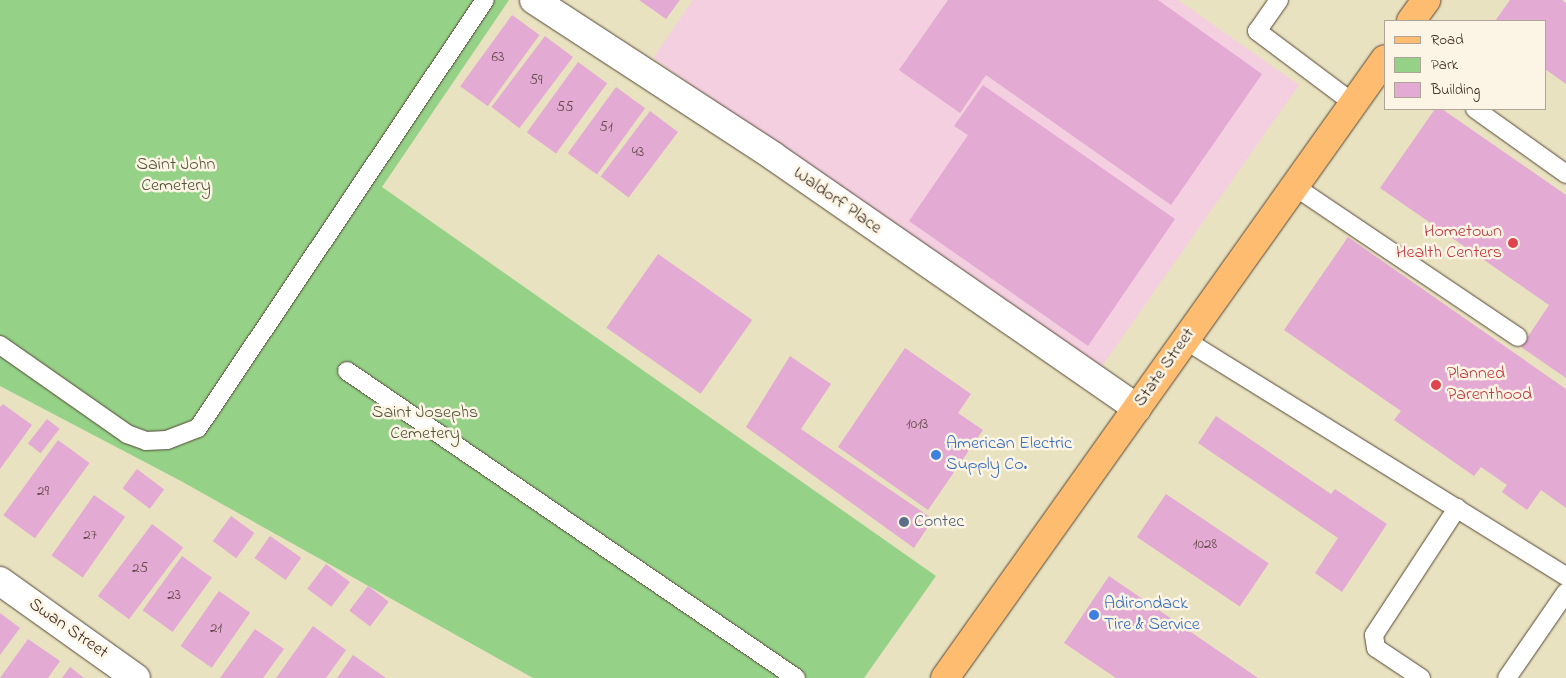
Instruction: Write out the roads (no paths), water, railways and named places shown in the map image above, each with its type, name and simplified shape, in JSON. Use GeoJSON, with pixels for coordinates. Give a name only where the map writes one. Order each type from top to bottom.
{"type":"FeatureCollection","features":[{"type":"Feature","properties":{"kind":"main road"},"geometry":{"type":"LineString","coordinates":[[1412,20],[1426,0]]}},
{"type":"Feature","properties":{"kind":"main road","name":"State Street"},"geometry":{"type":"LineString","coordinates":[[945,678],[1384,60]]}},
{"type":"Feature","properties":{"kind":"street","name":"Waldorf Place"},"geometry":{"type":"LineString","coordinates":[[534,0],[773,156],[1137,408]]}},
{"type":"Feature","properties":{"kind":"street","name":"Swan Street"},"geometry":{"type":"LineString","coordinates":[[0,581],[136,678]]}},
{"type":"Feature","properties":{"kind":"lane"},"geometry":{"type":"LineString","coordinates":[[0,345],[127,434],[146,441],[167,440],[198,428],[485,0]]}},
{"type":"Feature","properties":{"kind":"lane"},"geometry":{"type":"LineString","coordinates":[[1279,0],[1258,31],[1353,103]]}},
{"type":"Feature","properties":{"kind":"lane"},"geometry":{"type":"LineString","coordinates":[[1476,110],[1566,174]]}},
{"type":"Feature","properties":{"kind":"lane"},"geometry":{"type":"LineString","coordinates":[[1294,186],[1518,337]]}},
{"type":"Feature","properties":{"kind":"lane"},"geometry":{"type":"LineString","coordinates":[[1185,340],[1566,576]]}},
{"type":"Feature","properties":{"kind":"lane"},"geometry":{"type":"LineString","coordinates":[[347,371],[796,678]]}},
{"type":"Feature","properties":{"kind":"lane"},"geometry":{"type":"LineString","coordinates":[[1421,678],[1376,648],[1374,635],[1458,508]]}},
{"type":"Feature","properties":{"kind":"lane"},"geometry":{"type":"LineString","coordinates":[[1507,678],[1566,592]]}},
{"type":"Feature","properties":{"kind":"place","name":"Hometown Health Centers"},"geometry":{"type":"Point","coordinates":[1513,243]}},
{"type":"Feature","properties":{"kind":"place","name":"Planned Parenthood"},"geometry":{"type":"Point","coordinates":[1436,385]}},
{"type":"Feature","properties":{"kind":"place","name":"American Electric Supply Co."},"geometry":{"type":"Point","coordinates":[936,455]}},
{"type":"Feature","properties":{"kind":"place","name":"Contec"},"geometry":{"type":"Point","coordinates":[904,522]}},
{"type":"Feature","properties":{"kind":"place","name":"Adirondack Tire & Service"},"geometry":{"type":"Point","coordinates":[1094,615]}},
{"type":"Feature","properties":{"kind":"park label","name":"Saint John Cemetery"},"geometry":{"type":"Point","coordinates":[176,176]}},
{"type":"Feature","properties":{"kind":"park label","name":"Saint Josephs Cemetery"},"geometry":{"type":"Point","coordinates":[425,424]}}]}
